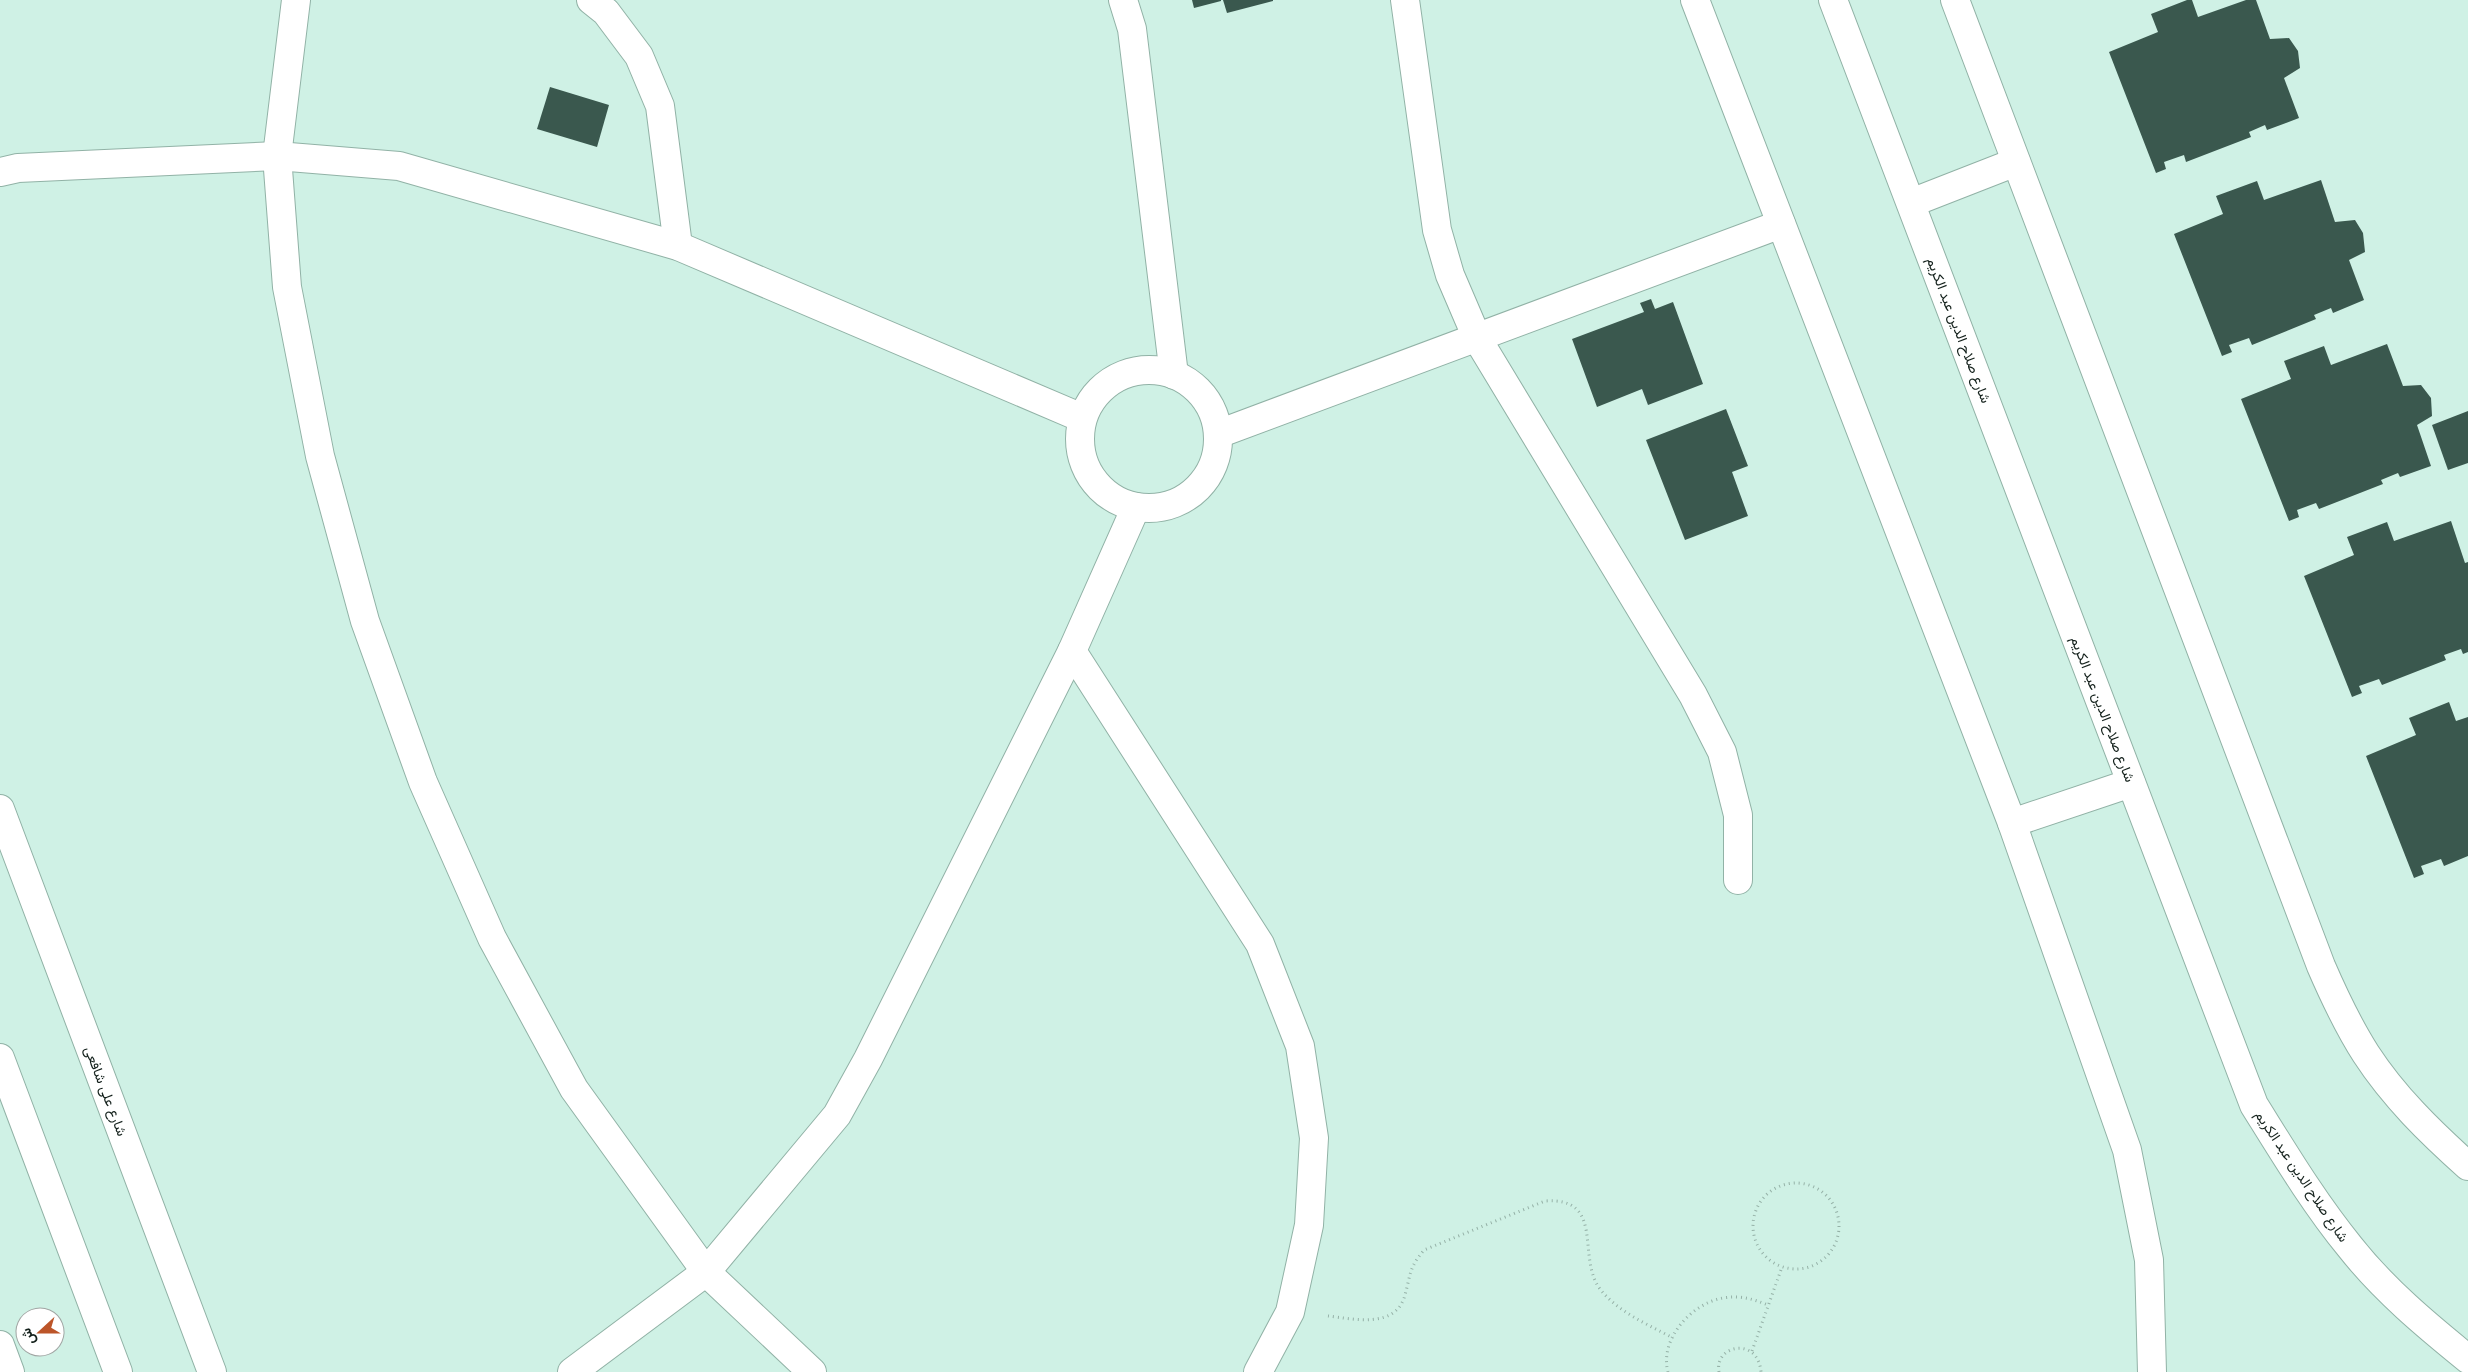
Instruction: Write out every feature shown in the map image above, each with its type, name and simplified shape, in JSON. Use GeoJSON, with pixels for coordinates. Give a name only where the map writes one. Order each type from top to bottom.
{"type":"FeatureCollection","features":[{"type":"Feature","properties":{"kind":"street"},"geometry":{"type":"LineString","coordinates":[[296,0],[277,156],[287,287],[320,456],[365,621],[423,782],[492,938],[574,1089],[706,1272],[812,1372]]}},
{"type":"Feature","properties":{"kind":"street"},"geometry":{"type":"LineString","coordinates":[[590,0],[606,12],[639,56],[660,106],[678,246]]}},
{"type":"Feature","properties":{"kind":"street"},"geometry":{"type":"LineString","coordinates":[[1123,0],[1132,30],[1174,375]]}},
{"type":"Feature","properties":{"kind":"street"},"geometry":{"type":"LineString","coordinates":[[1405,0],[1437,230],[1450,275],[1477,338],[1693,695],[1722,752],[1738,815],[1738,880]]}},
{"type":"Feature","properties":{"kind":"street"},"geometry":{"type":"LineString","coordinates":[[1694,0],[2012,823],[2127,1150],[2149,1260],[2152,1372]]}},
{"type":"Feature","properties":{"kind":"street","name":"شارع صلاح الدين عبد الكريم"},"geometry":{"type":"LineString","coordinates":[[1833,0],[2254,1105],[2289,1161],[2350,1247],[2412,1314],[2468,1359]]}},
{"type":"Feature","properties":{"kind":"street"},"geometry":{"type":"LineString","coordinates":[[1955,0],[2320,966],[2341,1011],[2366,1054],[2396,1094],[2422,1124],[2468,1166]]}},
{"type":"Feature","properties":{"kind":"street"},"geometry":{"type":"LineString","coordinates":[[0,172],[18,168],[277,156],[399,166],[678,246],[1082,418]]}},
{"type":"Feature","properties":{"kind":"street"},"geometry":{"type":"LineString","coordinates":[[1911,203],[2016,162]]}},
{"type":"Feature","properties":{"kind":"street"},"geometry":{"type":"LineString","coordinates":[[1218,434],[1781,224]]}},
{"type":"Feature","properties":{"kind":"street"},"geometry":{"type":"LineString","coordinates":[[1152,369],[1174,375],[1192,384],[1205,398],[1214,415],[1218,434],[1216,455],[1209,475],[1195,491],[1178,503],[1157,508],[1136,507],[1109,496],[1089,474],[1080,446],[1082,418],[1093,397],[1109,381],[1130,372],[1152,369]]}},
{"type":"Feature","properties":{"kind":"street"},"geometry":{"type":"LineString","coordinates":[[572,1372],[706,1272],[837,1115],[873,1050],[1072,651],[1136,507]]}},
{"type":"Feature","properties":{"kind":"street"},"geometry":{"type":"LineString","coordinates":[[1072,651],[1260,944],[1300,1046],[1314,1138],[1309,1225],[1290,1312],[1258,1372]]}},
{"type":"Feature","properties":{"kind":"street"},"geometry":{"type":"LineString","coordinates":[[2012,823],[2131,783]]}},
{"type":"Feature","properties":{"kind":"street","name":"شارع على شافعى"},"geometry":{"type":"LineString","coordinates":[[0,810],[212,1372]]}},
{"type":"Feature","properties":{"kind":"street"},"geometry":{"type":"LineString","coordinates":[[0,1058],[118,1372]]}},
{"type":"Feature","properties":{"kind":"street"},"geometry":{"type":"LineString","coordinates":[[0,1345],[10,1372]]}},
{"type":"Feature","properties":{"kind":"path"},"geometry":{"type":"LineString","coordinates":[[1792,1182],[1809,1184],[1824,1193],[1834,1206],[1839,1223],[1837,1240],[1829,1254],[1816,1264],[1799,1269],[1782,1267],[1768,1258],[1757,1246],[1753,1229],[1755,1212],[1763,1197],[1776,1187],[1792,1182]]}},
{"type":"Feature","properties":{"kind":"path"},"geometry":{"type":"LineString","coordinates":[[1290,1312],[1369,1321],[1384,1318],[1397,1310],[1401,1304],[1405,1297],[1412,1264],[1424,1250],[1545,1201],[1559,1200],[1573,1205],[1582,1215],[1587,1228],[1589,1265],[1599,1288],[1616,1306],[1672,1338]]}},
{"type":"Feature","properties":{"kind":"path"},"geometry":{"type":"LineString","coordinates":[[1752,1351],[1782,1267]]}},
{"type":"Feature","properties":{"kind":"path"},"geometry":{"type":"LineString","coordinates":[[1668,1372],[1668,1353],[1672,1338],[1685,1319],[1701,1306],[1722,1298],[1745,1296],[1768,1305]]}},
{"type":"Feature","properties":{"kind":"path"},"geometry":{"type":"LineString","coordinates":[[1719,1372],[1722,1357],[1730,1350],[1741,1347],[1752,1351],[1759,1360],[1761,1372]]}},
{"type":"Feature","properties":{"kind":"building"},"geometry":{"type":"Polygon","coordinates":[[[1192,0],[1221,0],[1221,1],[1194,8],[1192,0]]]}},
{"type":"Feature","properties":{"kind":"building"},"geometry":{"type":"Polygon","coordinates":[[[1223,0],[1273,0],[1273,1],[1227,13],[1223,0]]]}},
{"type":"Feature","properties":{"kind":"building"},"geometry":{"type":"Polygon","coordinates":[[[2187,0],[2192,0],[2198,17],[2246,0],[2256,0],[2270,39],[2289,38],[2298,51],[2300,68],[2284,78],[2299,118],[2267,130],[2265,125],[2249,132],[2251,137],[2186,162],[2184,155],[2164,162],[2166,169],[2156,173],[2109,52],[2158,32],[2151,14],[2187,0]]]}},
{"type":"Feature","properties":{"kind":"building"},"geometry":{"type":"Polygon","coordinates":[[[550,87],[609,105],[597,147],[537,129],[550,87]]]}},
{"type":"Feature","properties":{"kind":"building"},"geometry":{"type":"Polygon","coordinates":[[[2321,180],[2335,222],[2355,220],[2363,233],[2365,252],[2349,260],[2364,300],[2333,313],[2331,308],[2314,315],[2316,319],[2252,345],[2249,338],[2229,345],[2232,352],[2222,356],[2174,234],[2223,214],[2216,196],[2257,181],[2264,200],[2321,180]]]}},
{"type":"Feature","properties":{"kind":"building"},"geometry":{"type":"Polygon","coordinates":[[[1651,299],[1655,309],[1673,302],[1703,384],[1648,405],[1642,389],[1597,407],[1572,339],[1644,312],[1640,303],[1651,299]]]}},
{"type":"Feature","properties":{"kind":"building"},"geometry":{"type":"Polygon","coordinates":[[[2387,344],[2403,386],[2421,385],[2431,398],[2432,416],[2417,425],[2431,466],[2400,477],[2398,473],[2381,480],[2383,484],[2319,509],[2316,503],[2297,510],[2299,517],[2289,521],[2241,399],[2291,379],[2284,361],[2324,346],[2331,365],[2387,344]]]}},
{"type":"Feature","properties":{"kind":"building"},"geometry":{"type":"Polygon","coordinates":[[[1726,409],[1748,466],[1732,472],[1748,516],[1685,540],[1646,440],[1726,409]]]}},
{"type":"Feature","properties":{"kind":"building"},"geometry":{"type":"Polygon","coordinates":[[[2468,411],[2468,463],[2448,470],[2432,425],[2468,411]]]}},
{"type":"Feature","properties":{"kind":"building"},"geometry":{"type":"Polygon","coordinates":[[[2451,521],[2465,563],[2468,562],[2468,652],[2463,654],[2461,649],[2444,655],[2446,660],[2382,685],[2379,679],[2359,686],[2362,693],[2352,697],[2304,576],[2354,555],[2347,537],[2387,522],[2394,541],[2451,521]]]}},
{"type":"Feature","properties":{"kind":"building"},"geometry":{"type":"Polygon","coordinates":[[[2449,702],[2456,721],[2468,717],[2468,856],[2444,866],[2441,859],[2421,866],[2424,874],[2414,878],[2366,756],[2416,735],[2409,718],[2449,702]]]}}]}
